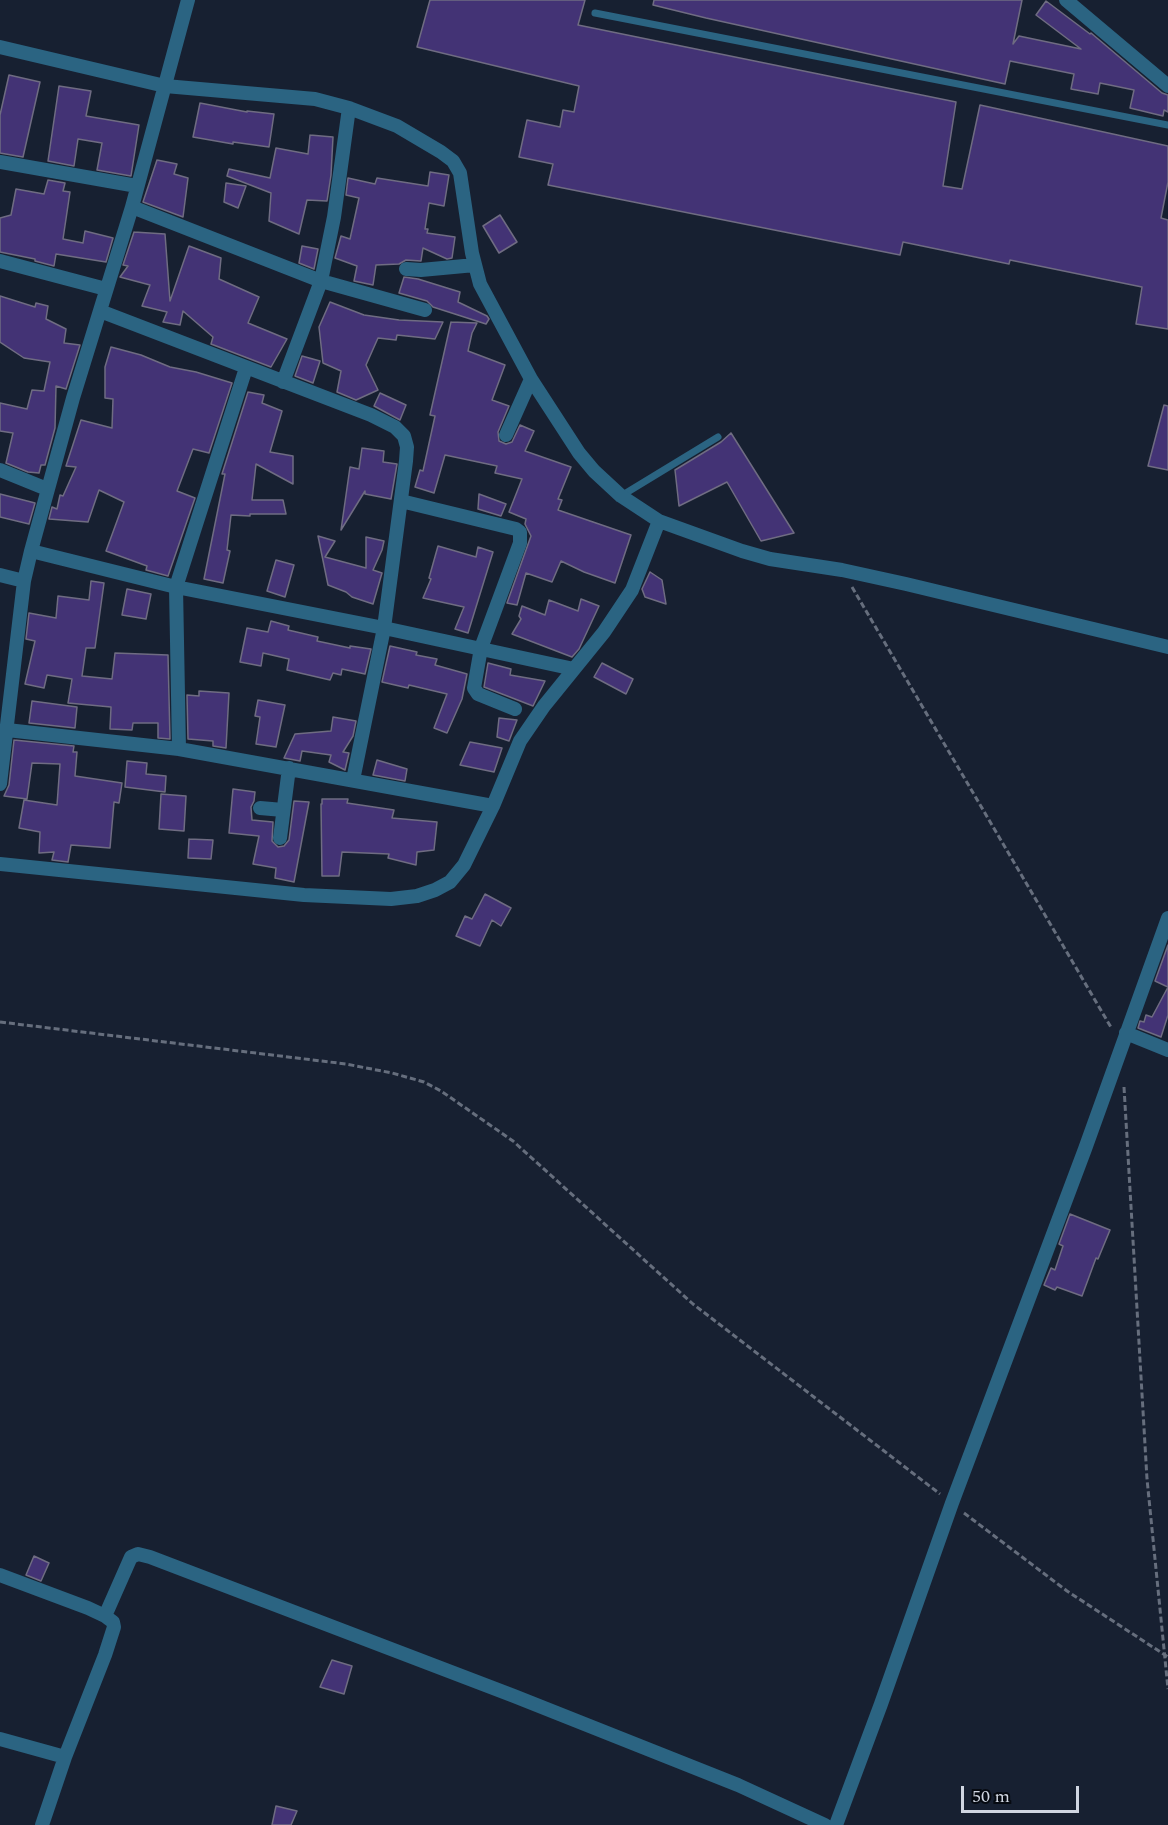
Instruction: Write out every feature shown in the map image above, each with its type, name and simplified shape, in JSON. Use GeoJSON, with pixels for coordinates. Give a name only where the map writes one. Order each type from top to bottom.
{"type":"FeatureCollection","features":[{"type":"Feature","properties":{"kind":"street"},"geometry":{"type":"LineString","coordinates":[[0,784],[24,581],[31,551],[47,489],[132,207],[188,0]]}},
{"type":"Feature","properties":{"kind":"street"},"geometry":{"type":"LineString","coordinates":[[1066,0],[1168,86]]}},
{"type":"Feature","properties":{"kind":"street"},"geometry":{"type":"LineString","coordinates":[[0,47],[165,86],[304,98],[349,108],[397,126],[418,137],[453,161],[460,173],[463,186],[469,237],[480,284],[531,379],[579,453],[621,496],[659,521],[761,556],[842,570],[1168,647]]}},
{"type":"Feature","properties":{"kind":"street"},"geometry":{"type":"LineString","coordinates":[[283,382],[321,281],[334,218],[349,108]]}},
{"type":"Feature","properties":{"kind":"street"},"geometry":{"type":"LineString","coordinates":[[0,162],[137,186]]}},
{"type":"Feature","properties":{"kind":"street"},"geometry":{"type":"LineString","coordinates":[[132,207],[321,281],[425,310]]}},
{"type":"Feature","properties":{"kind":"street"},"geometry":{"type":"LineString","coordinates":[[0,261],[106,289]]}},
{"type":"Feature","properties":{"kind":"street"},"geometry":{"type":"LineString","coordinates":[[406,268],[421,270],[475,265]]}},
{"type":"Feature","properties":{"kind":"street"},"geometry":{"type":"LineString","coordinates":[[100,311],[371,415],[395,427],[404,436],[407,447],[384,628],[353,780]]}},
{"type":"Feature","properties":{"kind":"street"},"geometry":{"type":"LineString","coordinates":[[178,749],[176,587],[246,368]]}},
{"type":"Feature","properties":{"kind":"street"},"geometry":{"type":"LineString","coordinates":[[506,435],[531,379]]}},
{"type":"Feature","properties":{"kind":"street"},"geometry":{"type":"LineString","coordinates":[[0,470],[47,489]]}},
{"type":"Feature","properties":{"kind":"street"},"geometry":{"type":"LineString","coordinates":[[401,501],[516,529],[520,532],[520,543],[481,648],[474,688],[476,693],[515,709]]}},
{"type":"Feature","properties":{"kind":"street"},"geometry":{"type":"LineString","coordinates":[[0,864],[272,893],[391,899],[417,896],[435,890],[450,882],[464,865],[493,806],[520,741],[539,712],[596,644],[632,590],[659,521]]}},
{"type":"Feature","properties":{"kind":"street"},"geometry":{"type":"LineString","coordinates":[[31,551],[176,587],[384,628],[574,669]]}},
{"type":"Feature","properties":{"kind":"street"},"geometry":{"type":"LineString","coordinates":[[0,575],[24,581]]}},
{"type":"Feature","properties":{"kind":"street"},"geometry":{"type":"LineString","coordinates":[[7,730],[178,749],[493,806]]}},
{"type":"Feature","properties":{"kind":"street"},"geometry":{"type":"LineString","coordinates":[[280,838],[289,768]]}},
{"type":"Feature","properties":{"kind":"street"},"geometry":{"type":"LineString","coordinates":[[260,808],[283,810]]}},
{"type":"Feature","properties":{"kind":"street"},"geometry":{"type":"LineString","coordinates":[[836,1825],[1168,918]]}},
{"type":"Feature","properties":{"kind":"street"},"geometry":{"type":"LineString","coordinates":[[1124,1039],[1168,1050]]}},
{"type":"Feature","properties":{"kind":"street"},"geometry":{"type":"LineString","coordinates":[[105,1616],[131,1557],[138,1554],[150,1557],[535,1704],[738,1785],[825,1825]]}},
{"type":"Feature","properties":{"kind":"street"},"geometry":{"type":"LineString","coordinates":[[0,1575],[105,1616],[113,1622],[112,1636],[65,1756],[42,1825]]}},
{"type":"Feature","properties":{"kind":"street"},"geometry":{"type":"LineString","coordinates":[[0,1739],[65,1756]]}},
{"type":"Feature","properties":{"kind":"lane"},"geometry":{"type":"LineString","coordinates":[[595,13],[1168,125]]}},
{"type":"Feature","properties":{"kind":"lane"},"geometry":{"type":"LineString","coordinates":[[621,496],[718,437]]}},
{"type":"Feature","properties":{"kind":"path"},"geometry":{"type":"LineString","coordinates":[[842,570],[1124,1039]]}},
{"type":"Feature","properties":{"kind":"path"},"geometry":{"type":"LineString","coordinates":[[0,1022],[346,1064],[392,1072],[424,1082],[441,1091],[513,1141],[693,1304],[1067,1591],[1167,1657]]}},
{"type":"Feature","properties":{"kind":"path"},"geometry":{"type":"LineString","coordinates":[[1124,1081],[1147,1479],[1167,1657],[1168,1689]]}},
{"type":"Feature","properties":{"kind":"building"},"geometry":{"type":"Polygon","coordinates":[[[430,0],[585,0],[578,25],[956,102],[943,186],[962,189],[980,105],[1168,146],[1168,182],[1161,218],[1168,220],[1168,329],[1136,324],[1142,287],[1010,260],[1009,264],[903,242],[900,255],[548,185],[553,164],[519,157],[527,120],[560,127],[563,110],[574,112],[579,86],[417,47],[430,0]]]}},
{"type":"Feature","properties":{"kind":"building"},"geometry":{"type":"Polygon","coordinates":[[[654,0],[1022,0],[1013,44],[1019,36],[1081,49],[1036,15],[1046,1],[1091,33],[1162,93],[1168,95],[1168,112],[1164,110],[1163,116],[1130,108],[1134,90],[1100,83],[1098,94],[1071,89],[1074,74],[1010,61],[1005,84],[706,18],[653,5],[654,0]]]}},
{"type":"Feature","properties":{"kind":"building"},"geometry":{"type":"Polygon","coordinates":[[[9,75],[40,82],[23,157],[0,153],[0,115],[9,75]]]}},
{"type":"Feature","properties":{"kind":"building"},"geometry":{"type":"Polygon","coordinates":[[[59,86],[91,91],[86,116],[139,125],[131,176],[97,170],[102,143],[78,139],[74,166],[48,161],[59,86]]]}},
{"type":"Feature","properties":{"kind":"building"},"geometry":{"type":"Polygon","coordinates":[[[200,103],[247,112],[274,114],[269,147],[193,137],[200,103]]]}},
{"type":"Feature","properties":{"kind":"building"},"geometry":{"type":"Polygon","coordinates":[[[310,135],[333,137],[331,175],[327,201],[307,200],[299,234],[269,221],[271,193],[227,176],[229,169],[270,178],[276,148],[308,154],[310,135]]]}},
{"type":"Feature","properties":{"kind":"building"},"geometry":{"type":"Polygon","coordinates":[[[157,160],[177,164],[174,174],[188,178],[183,217],[143,202],[157,160]]]}},
{"type":"Feature","properties":{"kind":"building"},"geometry":{"type":"Polygon","coordinates":[[[430,172],[449,175],[444,206],[429,203],[425,229],[428,229],[427,233],[455,237],[452,258],[447,259],[423,248],[421,261],[406,260],[399,264],[376,265],[373,285],[354,281],[357,266],[335,258],[341,236],[350,239],[359,198],[346,195],[348,178],[375,184],[377,178],[428,186],[430,172]]]}},
{"type":"Feature","properties":{"kind":"building"},"geometry":{"type":"Polygon","coordinates":[[[48,180],[65,183],[63,191],[70,192],[63,239],[83,243],[85,231],[113,238],[106,262],[56,254],[54,266],[35,261],[35,259],[0,252],[0,218],[11,215],[16,189],[44,194],[48,180]]]}},
{"type":"Feature","properties":{"kind":"building"},"geometry":{"type":"Polygon","coordinates":[[[226,183],[246,186],[238,208],[224,202],[226,183]]]}},
{"type":"Feature","properties":{"kind":"building"},"geometry":{"type":"Polygon","coordinates":[[[500,215],[517,242],[499,253],[483,226],[500,215]]]}},
{"type":"Feature","properties":{"kind":"building"},"geometry":{"type":"Polygon","coordinates":[[[134,232],[165,234],[170,301],[189,246],[221,258],[219,279],[259,297],[248,323],[287,339],[271,367],[211,344],[213,337],[183,311],[180,325],[163,322],[167,312],[142,306],[150,285],[120,277],[128,266],[123,265],[134,232]]]}},
{"type":"Feature","properties":{"kind":"building"},"geometry":{"type":"Polygon","coordinates":[[[302,246],[318,249],[314,269],[299,263],[302,246]]]}},
{"type":"Feature","properties":{"kind":"building"},"geometry":{"type":"Polygon","coordinates":[[[404,277],[460,292],[458,302],[489,319],[486,324],[433,307],[427,301],[399,293],[404,277]]]}},
{"type":"Feature","properties":{"kind":"building"},"geometry":{"type":"Polygon","coordinates":[[[0,296],[35,307],[36,303],[48,306],[46,319],[66,329],[64,343],[80,345],[66,389],[56,386],[55,428],[45,465],[41,465],[39,473],[28,472],[6,463],[13,433],[0,431],[0,403],[27,409],[32,390],[44,391],[50,362],[24,358],[0,342],[0,296]]]}},
{"type":"Feature","properties":{"kind":"building"},"geometry":{"type":"Polygon","coordinates":[[[330,302],[364,315],[399,320],[443,322],[435,339],[397,335],[396,340],[378,338],[366,365],[378,390],[356,400],[337,392],[341,371],[323,363],[319,327],[330,302]]]}},
{"type":"Feature","properties":{"kind":"building"},"geometry":{"type":"Polygon","coordinates":[[[451,322],[477,323],[468,351],[505,365],[492,400],[509,406],[498,432],[499,441],[506,444],[512,442],[520,425],[534,431],[525,451],[571,467],[558,499],[562,500],[558,510],[631,535],[615,583],[561,561],[552,582],[526,573],[517,605],[507,603],[531,536],[525,524],[526,519],[509,512],[522,479],[495,473],[497,466],[445,455],[434,493],[415,487],[420,470],[423,471],[435,416],[430,415],[451,322]]]}},
{"type":"Feature","properties":{"kind":"building"},"geometry":{"type":"Polygon","coordinates":[[[111,347],[141,355],[170,367],[232,383],[209,453],[193,449],[177,491],[195,498],[168,576],[146,570],[147,566],[106,551],[124,502],[99,490],[88,522],[49,519],[52,507],[57,509],[60,495],[63,496],[76,467],[66,466],[81,420],[112,428],[113,399],[105,398],[105,367],[111,347]]]}},
{"type":"Feature","properties":{"kind":"building"},"geometry":{"type":"Polygon","coordinates":[[[302,356],[320,361],[313,383],[295,376],[302,356]]]}},
{"type":"Feature","properties":{"kind":"building"},"geometry":{"type":"Polygon","coordinates":[[[248,392],[264,395],[262,403],[282,411],[270,452],[293,456],[293,484],[256,464],[252,500],[283,500],[286,514],[231,515],[227,550],[230,551],[223,583],[204,579],[225,474],[222,474],[248,392]]]}},
{"type":"Feature","properties":{"kind":"building"},"geometry":{"type":"Polygon","coordinates":[[[380,393],[406,405],[400,420],[374,406],[380,393]]]}},
{"type":"Feature","properties":{"kind":"building"},"geometry":{"type":"Polygon","coordinates":[[[1164,405],[1168,406],[1168,470],[1148,466],[1164,405]]]}},
{"type":"Feature","properties":{"kind":"building"},"geometry":{"type":"Polygon","coordinates":[[[731,433],[794,533],[761,541],[727,482],[679,506],[675,470],[721,442],[731,433]]]}},
{"type":"Feature","properties":{"kind":"building"},"geometry":{"type":"Polygon","coordinates":[[[362,448],[384,451],[383,462],[397,464],[391,499],[365,494],[365,491],[341,530],[350,467],[359,469],[362,448]]]}},
{"type":"Feature","properties":{"kind":"building"},"geometry":{"type":"Polygon","coordinates":[[[0,494],[35,503],[29,524],[0,517],[0,494]]]}},
{"type":"Feature","properties":{"kind":"building"},"geometry":{"type":"Polygon","coordinates":[[[479,494],[506,504],[501,516],[478,509],[479,494]]]}},
{"type":"Feature","properties":{"kind":"building"},"geometry":{"type":"Polygon","coordinates":[[[318,536],[335,541],[325,557],[366,568],[366,537],[384,541],[373,570],[382,573],[373,604],[328,585],[318,536]]]}},
{"type":"Feature","properties":{"kind":"building"},"geometry":{"type":"Polygon","coordinates":[[[438,546],[476,557],[478,547],[493,552],[468,633],[455,629],[464,607],[423,598],[431,579],[429,578],[438,546]]]}},
{"type":"Feature","properties":{"kind":"building"},"geometry":{"type":"Polygon","coordinates":[[[276,560],[294,565],[285,597],[267,591],[276,560]]]}},
{"type":"Feature","properties":{"kind":"building"},"geometry":{"type":"Polygon","coordinates":[[[650,572],[662,580],[666,604],[645,597],[642,589],[650,572]]]}},
{"type":"Feature","properties":{"kind":"building"},"geometry":{"type":"Polygon","coordinates":[[[91,581],[104,583],[95,648],[86,648],[82,676],[112,679],[115,653],[168,655],[170,739],[158,738],[158,723],[133,723],[132,730],[110,729],[111,707],[68,703],[72,679],[47,675],[44,688],[25,684],[35,641],[26,639],[29,613],[56,618],[58,596],[89,600],[91,581]]]}},
{"type":"Feature","properties":{"kind":"building"},"geometry":{"type":"Polygon","coordinates":[[[127,589],[151,594],[146,619],[122,615],[127,589]]]}},
{"type":"Feature","properties":{"kind":"building"},"geometry":{"type":"Polygon","coordinates":[[[581,599],[599,606],[579,649],[572,657],[512,634],[521,619],[519,616],[522,606],[545,615],[549,600],[578,611],[581,599]]]}},
{"type":"Feature","properties":{"kind":"building"},"geometry":{"type":"Polygon","coordinates":[[[271,621],[289,626],[288,630],[318,637],[317,641],[350,648],[350,646],[371,649],[365,674],[342,669],[341,675],[333,673],[330,680],[287,670],[289,659],[263,653],[261,666],[240,662],[247,628],[268,632],[271,621]]]}},
{"type":"Feature","properties":{"kind":"building"},"geometry":{"type":"Polygon","coordinates":[[[390,646],[437,659],[435,665],[467,674],[462,699],[447,733],[434,728],[447,694],[409,685],[408,688],[382,682],[390,646]]]}},
{"type":"Feature","properties":{"kind":"building"},"geometry":{"type":"Polygon","coordinates":[[[488,663],[511,669],[510,675],[545,681],[533,706],[484,687],[488,663]]]}},
{"type":"Feature","properties":{"kind":"building"},"geometry":{"type":"Polygon","coordinates":[[[602,663],[633,679],[626,694],[594,677],[602,663]]]}},
{"type":"Feature","properties":{"kind":"building"},"geometry":{"type":"Polygon","coordinates":[[[199,691],[229,693],[226,748],[213,746],[213,741],[188,739],[187,695],[199,696],[199,691]]]}},
{"type":"Feature","properties":{"kind":"building"},"geometry":{"type":"Polygon","coordinates":[[[258,700],[285,705],[276,747],[256,744],[260,717],[255,716],[258,700]]]}},
{"type":"Feature","properties":{"kind":"building"},"geometry":{"type":"Polygon","coordinates":[[[32,701],[77,707],[75,728],[29,723],[32,701]]]}},
{"type":"Feature","properties":{"kind":"building"},"geometry":{"type":"Polygon","coordinates":[[[333,717],[356,721],[353,736],[343,752],[349,753],[345,770],[329,762],[331,755],[302,751],[300,761],[284,758],[295,734],[331,731],[333,717]]]}},
{"type":"Feature","properties":{"kind":"building"},"geometry":{"type":"Polygon","coordinates":[[[499,718],[517,720],[509,741],[497,737],[499,718]]]}},
{"type":"Feature","properties":{"kind":"building"},"geometry":{"type":"Polygon","coordinates":[[[14,740],[74,746],[73,752],[77,752],[75,776],[122,783],[119,803],[114,802],[110,848],[71,845],[68,862],[52,860],[54,852],[39,853],[40,832],[19,828],[24,800],[57,805],[60,764],[32,763],[27,799],[4,796],[9,785],[14,740]]]}},
{"type":"Feature","properties":{"kind":"building"},"geometry":{"type":"Polygon","coordinates":[[[470,742],[502,748],[494,772],[460,765],[470,742]]]}},
{"type":"Feature","properties":{"kind":"building"},"geometry":{"type":"Polygon","coordinates":[[[377,760],[407,769],[405,781],[373,775],[377,760]]]}},
{"type":"Feature","properties":{"kind":"building"},"geometry":{"type":"Polygon","coordinates":[[[127,761],[147,763],[146,774],[166,776],[165,792],[125,787],[127,761]]]}},
{"type":"Feature","properties":{"kind":"building"},"geometry":{"type":"Polygon","coordinates":[[[233,789],[255,792],[251,807],[252,820],[273,822],[272,841],[278,847],[284,846],[289,840],[294,801],[309,802],[294,882],[275,878],[276,868],[253,864],[259,836],[229,833],[233,789]]]}},
{"type":"Feature","properties":{"kind":"building"},"geometry":{"type":"Polygon","coordinates":[[[161,794],[186,796],[184,831],[159,829],[161,794]]]}},
{"type":"Feature","properties":{"kind":"building"},"geometry":{"type":"Polygon","coordinates":[[[322,799],[348,799],[347,803],[394,810],[392,818],[437,822],[434,850],[417,852],[416,865],[388,858],[389,854],[342,852],[339,876],[322,876],[322,799]]]}},
{"type":"Feature","properties":{"kind":"building"},"geometry":{"type":"Polygon","coordinates":[[[189,839],[213,840],[211,859],[188,858],[189,839]]]}},
{"type":"Feature","properties":{"kind":"building"},"geometry":{"type":"Polygon","coordinates":[[[485,894],[511,908],[501,926],[492,920],[480,946],[456,936],[465,916],[472,919],[485,894]]]}},
{"type":"Feature","properties":{"kind":"building"},"geometry":{"type":"Polygon","coordinates":[[[1168,945],[1168,987],[1155,981],[1168,945]]]}},
{"type":"Feature","properties":{"kind":"building"},"geometry":{"type":"Polygon","coordinates":[[[1168,987],[1168,1015],[1161,1037],[1138,1028],[1140,1021],[1144,1022],[1146,1015],[1152,1017],[1168,987]]]}},
{"type":"Feature","properties":{"kind":"building"},"geometry":{"type":"Polygon","coordinates":[[[1070,1214],[1110,1230],[1098,1259],[1096,1258],[1082,1296],[1044,1285],[1051,1268],[1055,1270],[1063,1246],[1059,1244],[1070,1214]]]}},
{"type":"Feature","properties":{"kind":"building"},"geometry":{"type":"Polygon","coordinates":[[[34,1556],[49,1563],[41,1581],[26,1575],[34,1556]]]}},
{"type":"Feature","properties":{"kind":"building"},"geometry":{"type":"Polygon","coordinates":[[[332,1660],[352,1666],[344,1694],[320,1687],[332,1660]]]}},
{"type":"Feature","properties":{"kind":"building"},"geometry":{"type":"Polygon","coordinates":[[[276,1806],[297,1811],[291,1825],[272,1825],[276,1806]]]}}]}
